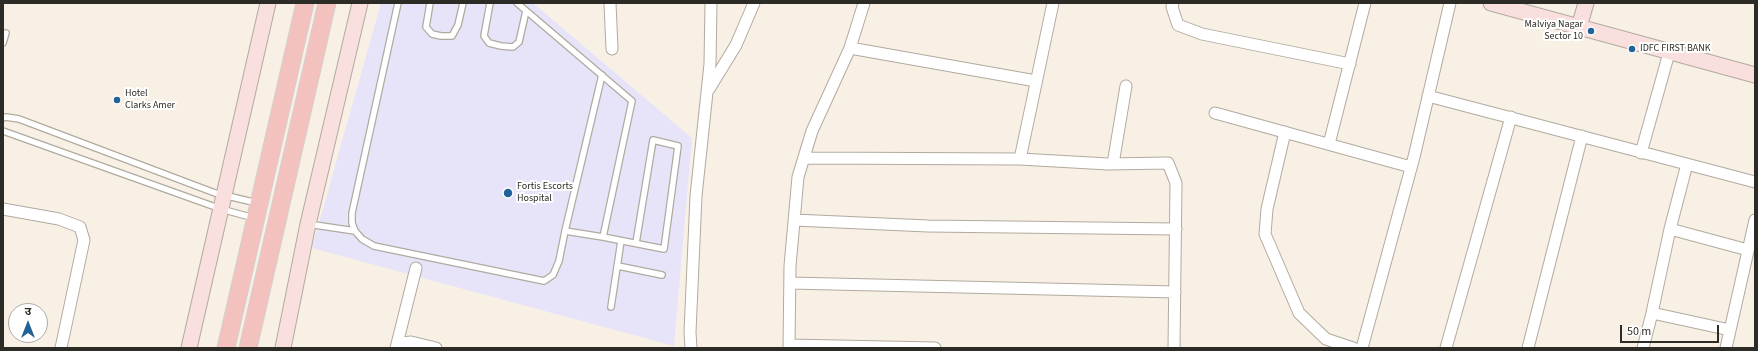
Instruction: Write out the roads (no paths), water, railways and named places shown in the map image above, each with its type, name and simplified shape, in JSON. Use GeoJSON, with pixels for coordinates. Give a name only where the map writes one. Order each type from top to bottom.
{"type":"FeatureCollection","features":[{"type":"Feature","properties":{"kind":"main road"},"geometry":{"type":"LineString","coordinates":[[226,348],[305,3]]}},
{"type":"Feature","properties":{"kind":"main road"},"geometry":{"type":"LineString","coordinates":[[248,348],[327,3]]}},
{"type":"Feature","properties":{"kind":"street"},"geometry":{"type":"LineString","coordinates":[[189,348],[268,3]]}},
{"type":"Feature","properties":{"kind":"street"},"geometry":{"type":"LineString","coordinates":[[283,348],[308,224],[360,3]]}},
{"type":"Feature","properties":{"kind":"street"},"geometry":{"type":"LineString","coordinates":[[610,3],[612,49]]}},
{"type":"Feature","properties":{"kind":"street"},"geometry":{"type":"LineString","coordinates":[[691,348],[690,332],[696,196],[710,64],[711,3]]}},
{"type":"Feature","properties":{"kind":"street"},"geometry":{"type":"LineString","coordinates":[[707,93],[736,45],[754,3]]}},
{"type":"Feature","properties":{"kind":"street"},"geometry":{"type":"LineString","coordinates":[[864,3],[850,48],[812,131],[798,177],[790,283],[789,347],[935,348]]}},
{"type":"Feature","properties":{"kind":"street"},"geometry":{"type":"LineString","coordinates":[[1020,159],[1051,3]]}},
{"type":"Feature","properties":{"kind":"street"},"geometry":{"type":"LineString","coordinates":[[1173,3],[1172,7],[1178,25],[1202,34],[1350,64]]}},
{"type":"Feature","properties":{"kind":"street"},"geometry":{"type":"LineString","coordinates":[[1329,144],[1365,3]]}},
{"type":"Feature","properties":{"kind":"street"},"geometry":{"type":"LineString","coordinates":[[1362,348],[1412,167],[1450,3]]}},
{"type":"Feature","properties":{"kind":"street"},"geometry":{"type":"LineString","coordinates":[[1491,3],[1755,75]]}},
{"type":"Feature","properties":{"kind":"street"},"geometry":{"type":"LineString","coordinates":[[1579,27],[1586,3]]}},
{"type":"Feature","properties":{"kind":"street"},"geometry":{"type":"LineString","coordinates":[[850,48],[1036,81]]}},
{"type":"Feature","properties":{"kind":"street"},"geometry":{"type":"LineString","coordinates":[[1641,153],[1669,52]]}},
{"type":"Feature","properties":{"kind":"street"},"geometry":{"type":"LineString","coordinates":[[1113,164],[1126,86]]}},
{"type":"Feature","properties":{"kind":"street"},"geometry":{"type":"LineString","coordinates":[[1428,96],[1755,182]]}},
{"type":"Feature","properties":{"kind":"street"},"geometry":{"type":"LineString","coordinates":[[1215,113],[1412,167]]}},
{"type":"Feature","properties":{"kind":"street"},"geometry":{"type":"LineString","coordinates":[[1446,348],[1511,117]]}},
{"type":"Feature","properties":{"kind":"street"},"geometry":{"type":"LineString","coordinates":[[1285,132],[1267,209],[1265,234],[1299,313],[1326,339],[1352,348]]}},
{"type":"Feature","properties":{"kind":"street"},"geometry":{"type":"LineString","coordinates":[[1528,348],[1582,136]]}},
{"type":"Feature","properties":{"kind":"street"},"geometry":{"type":"LineString","coordinates":[[804,158],[1020,159],[1113,164],[1168,163],[1176,183],[1174,348]]}},
{"type":"Feature","properties":{"kind":"street"},"geometry":{"type":"LineString","coordinates":[[1643,348],[1670,229],[1687,164]]}},
{"type":"Feature","properties":{"kind":"street"},"geometry":{"type":"LineString","coordinates":[[3,210],[59,219],[80,227],[84,240],[61,348]]}},
{"type":"Feature","properties":{"kind":"street"},"geometry":{"type":"LineString","coordinates":[[794,220],[928,226],[1176,229]]}},
{"type":"Feature","properties":{"kind":"street"},"geometry":{"type":"LineString","coordinates":[[1726,348],[1750,254],[1755,220]]}},
{"type":"Feature","properties":{"kind":"street"},"geometry":{"type":"LineString","coordinates":[[1670,229],[1750,254]]}},
{"type":"Feature","properties":{"kind":"street"},"geometry":{"type":"LineString","coordinates":[[396,348],[416,268]]}},
{"type":"Feature","properties":{"kind":"street"},"geometry":{"type":"LineString","coordinates":[[790,283],[1175,292]]}},
{"type":"Feature","properties":{"kind":"street"},"geometry":{"type":"LineString","coordinates":[[1652,313],[1730,330]]}},
{"type":"Feature","properties":{"kind":"street"},"geometry":{"type":"LineString","coordinates":[[396,348],[402,343],[412,342],[436,348]]}},
{"type":"Feature","properties":{"kind":"lane"},"geometry":{"type":"LineString","coordinates":[[398,3],[352,213],[352,222],[355,231],[362,239],[374,246],[544,281],[553,276],[559,261],[602,75]]}},
{"type":"Feature","properties":{"kind":"lane"},"geometry":{"type":"LineString","coordinates":[[430,3],[426,27],[432,34],[441,36],[452,36],[458,25],[463,3]]}},
{"type":"Feature","properties":{"kind":"lane"},"geometry":{"type":"LineString","coordinates":[[490,3],[484,36],[489,43],[501,46],[513,47],[519,42],[526,11]]}},
{"type":"Feature","properties":{"kind":"lane"},"geometry":{"type":"LineString","coordinates":[[517,3],[632,101],[603,237]]}},
{"type":"Feature","properties":{"kind":"lane"},"geometry":{"type":"LineString","coordinates":[[3,43],[6,33]]}},
{"type":"Feature","properties":{"kind":"lane"},"geometry":{"type":"LineString","coordinates":[[3,118],[6,116],[19,119],[223,203],[257,211]]}},
{"type":"Feature","properties":{"kind":"lane"},"geometry":{"type":"LineString","coordinates":[[3,131],[223,203],[257,211]]}},
{"type":"Feature","properties":{"kind":"lane"},"geometry":{"type":"LineString","coordinates":[[565,231],[664,249],[678,146],[653,140],[636,243]]}},
{"type":"Feature","properties":{"kind":"lane"},"geometry":{"type":"LineString","coordinates":[[308,224],[355,231]]}},
{"type":"Feature","properties":{"kind":"lane"},"geometry":{"type":"LineString","coordinates":[[611,307],[621,241]]}},
{"type":"Feature","properties":{"kind":"lane"},"geometry":{"type":"LineString","coordinates":[[618,266],[662,275]]}},
{"type":"Feature","properties":{"kind":"place","name":"Malviya Nagar Sector 10"},"geometry":{"type":"Point","coordinates":[1591,31]}},
{"type":"Feature","properties":{"kind":"place","name":"IDFC FIRST BANK"},"geometry":{"type":"Point","coordinates":[1632,49]}},
{"type":"Feature","properties":{"kind":"place","name":"Hotel Clarks Amer"},"geometry":{"type":"Point","coordinates":[117,100]}},
{"type":"Feature","properties":{"kind":"place","name":"Fortis Escorts Hospital"},"geometry":{"type":"Point","coordinates":[508,193]}}]}
